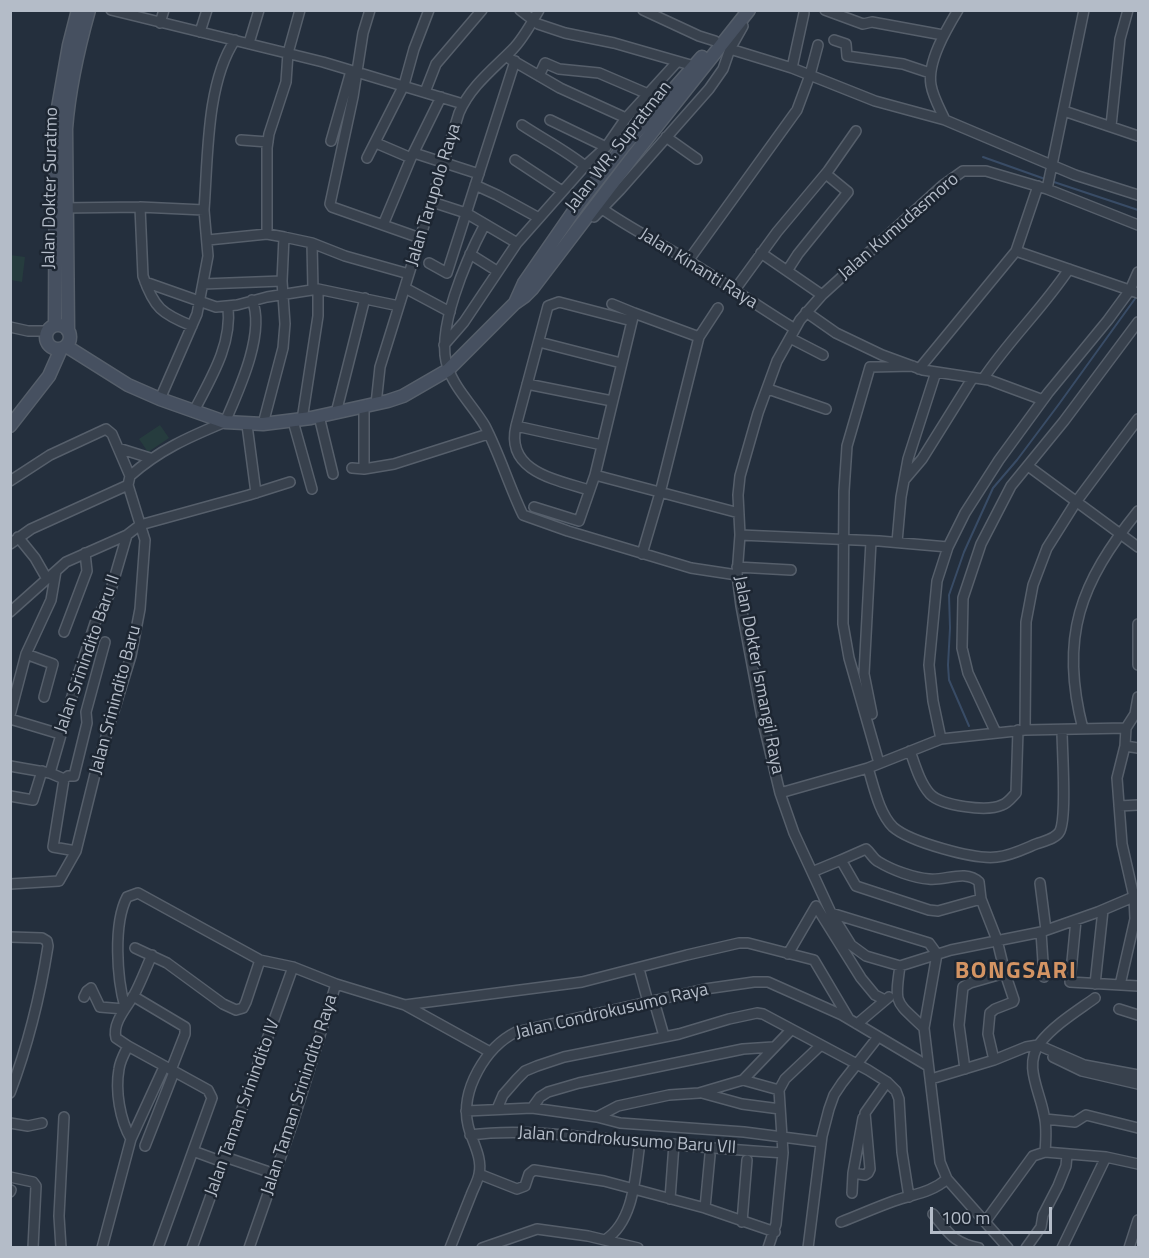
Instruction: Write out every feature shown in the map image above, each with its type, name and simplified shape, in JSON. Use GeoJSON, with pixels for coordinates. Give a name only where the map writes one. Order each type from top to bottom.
{"type":"FeatureCollection","features":[{"type":"Feature","properties":{"kind":"main road","name":"Jalan Dokter Suratmo"},"geometry":{"type":"LineString","coordinates":[[68,331],[61,208],[62,108],[69,45],[78,10]]}},
{"type":"Feature","properties":{"kind":"main road","name":"Jalan Dokter Suratmo"},"geometry":{"type":"LineString","coordinates":[[62,108],[89,10]]}},
{"type":"Feature","properties":{"kind":"main road","name":"Jalan WR. Supratman"},"geometry":{"type":"LineString","coordinates":[[64,347],[128,385],[225,422],[247,425],[319,417],[403,396],[448,370],[515,303],[532,290],[694,66],[739,10]]}},
{"type":"Feature","properties":{"kind":"main road","name":"Jalan WR. Supratman"},"geometry":{"type":"LineString","coordinates":[[515,303],[524,283],[578,205],[750,10]]}},
{"type":"Feature","properties":{"kind":"main road","name":"Jalan Dokter Suratmo"},"geometry":{"type":"LineString","coordinates":[[51,328],[61,208]]}},
{"type":"Feature","properties":{"kind":"main road"},"geometry":{"type":"LineString","coordinates":[[10,426],[49,376],[70,336],[68,331],[60,325],[51,328],[45,337],[47,344],[52,348],[64,347]]}},
{"type":"Feature","properties":{"kind":"street"},"geometry":{"type":"LineString","coordinates":[[111,10],[288,53],[463,104]]}},
{"type":"Feature","properties":{"kind":"street"},"geometry":{"type":"LineString","coordinates":[[160,23],[164,10]]}},
{"type":"Feature","properties":{"kind":"street"},"geometry":{"type":"LineString","coordinates":[[200,32],[207,10]]}},
{"type":"Feature","properties":{"kind":"street"},"geometry":{"type":"LineString","coordinates":[[249,43],[259,10]]}},
{"type":"Feature","properties":{"kind":"street"},"geometry":{"type":"LineString","coordinates":[[267,234],[268,142],[288,73],[288,53],[300,10]]}},
{"type":"Feature","properties":{"kind":"street"},"geometry":{"type":"LineString","coordinates":[[331,141],[354,71],[370,10]]}},
{"type":"Feature","properties":{"kind":"street"},"geometry":{"type":"LineString","coordinates":[[367,158],[404,85],[429,10]]}},
{"type":"Feature","properties":{"kind":"street"},"geometry":{"type":"LineString","coordinates":[[425,92],[436,64],[482,10]]}},
{"type":"Feature","properties":{"kind":"street","name":"Jalan Tarupolo Raya"},"geometry":{"type":"LineString","coordinates":[[364,469],[370,405],[380,367],[463,104],[490,69],[514,49],[536,22],[539,10]]}},
{"type":"Feature","properties":{"kind":"street"},"geometry":{"type":"LineString","coordinates":[[643,10],[715,41]]}},
{"type":"Feature","properties":{"kind":"street"},"geometry":{"type":"LineString","coordinates":[[532,290],[535,290],[601,208],[620,190],[709,89],[723,69],[730,49],[750,10]]}},
{"type":"Feature","properties":{"kind":"street"},"geometry":{"type":"LineString","coordinates":[[825,10],[863,24],[872,22],[943,34]]}},
{"type":"Feature","properties":{"kind":"street"},"geometry":{"type":"LineString","coordinates":[[945,120],[933,94],[930,73],[943,34],[958,10]]}},
{"type":"Feature","properties":{"kind":"street"},"geometry":{"type":"LineString","coordinates":[[916,368],[1016,251],[1048,179],[1084,10]]}},
{"type":"Feature","properties":{"kind":"street"},"geometry":{"type":"LineString","coordinates":[[1111,126],[1120,39],[1128,10]]}},
{"type":"Feature","properties":{"kind":"street"},"geometry":{"type":"LineString","coordinates":[[523,11],[536,22],[565,33],[614,43],[694,66]]}},
{"type":"Feature","properties":{"kind":"street"},"geometry":{"type":"LineString","coordinates":[[792,68],[804,13]]}},
{"type":"Feature","properties":{"kind":"street"},"geometry":{"type":"LineString","coordinates":[[160,399],[192,326],[200,301],[208,256],[204,210],[214,96],[219,76],[235,40]]}},
{"type":"Feature","properties":{"kind":"street"},"geometry":{"type":"LineString","coordinates":[[834,40],[846,44],[847,56],[903,64],[930,73]]}},
{"type":"Feature","properties":{"kind":"street"},"geometry":{"type":"LineString","coordinates":[[688,261],[795,114],[810,75],[818,45]]}},
{"type":"Feature","properties":{"kind":"street"},"geometry":{"type":"LineString","coordinates":[[730,49],[792,68],[875,101],[945,120],[1048,179],[1075,175],[1138,195]]}},
{"type":"Feature","properties":{"kind":"street"},"geometry":{"type":"LineString","coordinates":[[505,56],[560,88],[626,118]]}},
{"type":"Feature","properties":{"kind":"street"},"geometry":{"type":"LineString","coordinates":[[429,263],[447,273],[515,61]]}},
{"type":"Feature","properties":{"kind":"street"},"geometry":{"type":"LineString","coordinates":[[444,345],[464,322],[517,243],[585,166],[606,147],[626,118],[677,62]]}},
{"type":"Feature","properties":{"kind":"street"},"geometry":{"type":"LineString","coordinates":[[539,76],[544,63],[559,69],[600,73],[648,94],[663,109]]}},
{"type":"Feature","properties":{"kind":"street"},"geometry":{"type":"LineString","coordinates":[[354,71],[353,97],[330,204],[332,207],[420,238]]}},
{"type":"Feature","properties":{"kind":"street"},"geometry":{"type":"LineString","coordinates":[[383,225],[412,155],[441,97]]}},
{"type":"Feature","properties":{"kind":"street"},"geometry":{"type":"LineString","coordinates":[[1064,111],[1138,136]]}},
{"type":"Feature","properties":{"kind":"street"},"geometry":{"type":"LineString","coordinates":[[550,120],[606,147]]}},
{"type":"Feature","properties":{"kind":"street"},"geometry":{"type":"LineString","coordinates":[[522,125],[564,150],[585,166]]}},
{"type":"Feature","properties":{"kind":"street"},"geometry":{"type":"LineString","coordinates":[[734,291],[761,253],[826,174],[856,130]]}},
{"type":"Feature","properties":{"kind":"street"},"geometry":{"type":"LineString","coordinates":[[666,137],[697,159]]}},
{"type":"Feature","properties":{"kind":"street"},"geometry":{"type":"LineString","coordinates":[[241,140],[268,142]]}},
{"type":"Feature","properties":{"kind":"street"},"geometry":{"type":"LineString","coordinates":[[376,143],[479,174]]}},
{"type":"Feature","properties":{"kind":"street"},"geometry":{"type":"LineString","coordinates":[[515,160],[562,191]]}},
{"type":"Feature","properties":{"kind":"street","name":"Jalan Kumudasmoro"},"geometry":{"type":"LineString","coordinates":[[806,312],[942,186],[963,171],[986,171],[1048,179],[1138,225]]}},
{"type":"Feature","properties":{"kind":"street"},"geometry":{"type":"LineString","coordinates":[[787,271],[848,191],[826,174]]}},
{"type":"Feature","properties":{"kind":"street"},"geometry":{"type":"LineString","coordinates":[[475,185],[538,218]]}},
{"type":"Feature","properties":{"kind":"street"},"geometry":{"type":"LineString","coordinates":[[432,202],[466,213],[517,243]]}},
{"type":"Feature","properties":{"kind":"street"},"geometry":{"type":"LineString","coordinates":[[61,208],[140,207],[204,210]]}},
{"type":"Feature","properties":{"kind":"street"},"geometry":{"type":"LineString","coordinates":[[140,207],[145,282],[162,312],[192,326]]}},
{"type":"Feature","properties":{"kind":"street","name":"Jalan Kinanti Raya"},"geometry":{"type":"LineString","coordinates":[[601,208],[734,291],[823,355]]}},
{"type":"Feature","properties":{"kind":"street"},"geometry":{"type":"LineString","coordinates":[[484,224],[470,254],[450,312],[444,345],[448,370],[488,434],[523,515],[692,568],[737,571],[791,570]]}},
{"type":"Feature","properties":{"kind":"street"},"geometry":{"type":"LineString","coordinates":[[207,240],[267,234],[312,243],[345,256],[409,274]]}},
{"type":"Feature","properties":{"kind":"street"},"geometry":{"type":"LineString","coordinates":[[263,424],[283,348],[284,237]]}},
{"type":"Feature","properties":{"kind":"street"},"geometry":{"type":"LineString","coordinates":[[312,243],[318,316],[297,420],[313,482]]}},
{"type":"Feature","properties":{"kind":"street"},"geometry":{"type":"LineString","coordinates":[[1016,251],[1134,291]]}},
{"type":"Feature","properties":{"kind":"street"},"geometry":{"type":"LineString","coordinates":[[761,253],[822,295]]}},
{"type":"Feature","properties":{"kind":"street"},"geometry":{"type":"LineString","coordinates":[[470,254],[497,271]]}},
{"type":"Feature","properties":{"kind":"street"},"geometry":{"type":"LineString","coordinates":[[983,379],[996,360],[1053,293],[1069,269]]}},
{"type":"Feature","properties":{"kind":"street"},"geometry":{"type":"LineString","coordinates":[[941,739],[928,665],[937,581],[948,547],[999,460],[1043,400],[1134,291],[1138,272]]}},
{"type":"Feature","properties":{"kind":"street"},"geometry":{"type":"LineString","coordinates":[[203,284],[282,281]]}},
{"type":"Feature","properties":{"kind":"street"},"geometry":{"type":"LineString","coordinates":[[145,282],[211,306],[228,307],[282,294],[315,290],[399,306]]}},
{"type":"Feature","properties":{"kind":"street"},"geometry":{"type":"LineString","coordinates":[[405,288],[450,312]]}},
{"type":"Feature","properties":{"kind":"street"},"geometry":{"type":"LineString","coordinates":[[336,412],[366,298]]}},
{"type":"Feature","properties":{"kind":"street"},"geometry":{"type":"LineString","coordinates":[[10,544],[47,521],[129,481],[150,459],[193,435],[225,422],[252,349],[256,323],[255,306],[252,300]]}},
{"type":"Feature","properties":{"kind":"street"},"geometry":{"type":"LineString","coordinates":[[590,490],[528,467],[522,461],[515,443],[516,426],[548,306],[559,302],[633,317],[699,337]]}},
{"type":"Feature","properties":{"kind":"street"},"geometry":{"type":"LineString","coordinates":[[612,304],[633,317]]}},
{"type":"Feature","properties":{"kind":"street"},"geometry":{"type":"LineString","coordinates":[[194,411],[224,349],[228,332],[228,307]]}},
{"type":"Feature","properties":{"kind":"street"},"geometry":{"type":"LineString","coordinates":[[642,554],[660,493],[699,337],[718,308]]}},
{"type":"Feature","properties":{"kind":"street"},"geometry":{"type":"LineString","coordinates":[[806,312],[853,343],[916,368]]}},
{"type":"Feature","properties":{"kind":"street","name":"Jalan Dokter Ismangil Raya"},"geometry":{"type":"LineString","coordinates":[[806,312],[777,361],[758,413],[740,476],[740,535],[737,571],[762,718],[780,793],[794,833],[831,913],[851,945],[866,956],[900,966]]}},
{"type":"Feature","properties":{"kind":"street"},"geometry":{"type":"LineString","coordinates":[[576,533],[595,475],[633,317]]}},
{"type":"Feature","properties":{"kind":"street"},"geometry":{"type":"LineString","coordinates":[[996,733],[968,673],[963,648],[963,598],[981,544],[1011,486],[1064,421],[1138,322]]}},
{"type":"Feature","properties":{"kind":"street"},"geometry":{"type":"LineString","coordinates":[[10,327],[28,331],[51,328]]}},
{"type":"Feature","properties":{"kind":"street"},"geometry":{"type":"LineString","coordinates":[[539,342],[621,363]]}},
{"type":"Feature","properties":{"kind":"street"},"geometry":{"type":"LineString","coordinates":[[881,762],[845,639],[843,624],[844,491],[847,446],[868,369],[873,366],[916,368],[983,379],[1043,400]]}},
{"type":"Feature","properties":{"kind":"street"},"geometry":{"type":"LineString","coordinates":[[897,542],[908,459],[936,372]]}},
{"type":"Feature","properties":{"kind":"street"},"geometry":{"type":"LineString","coordinates":[[904,479],[922,459],[972,379]]}},
{"type":"Feature","properties":{"kind":"street"},"geometry":{"type":"LineString","coordinates":[[527,384],[612,401]]}},
{"type":"Feature","properties":{"kind":"street"},"geometry":{"type":"LineString","coordinates":[[768,389],[826,409]]}},
{"type":"Feature","properties":{"kind":"street"},"geometry":{"type":"LineString","coordinates":[[319,417],[333,474]]}},
{"type":"Feature","properties":{"kind":"street"},"geometry":{"type":"LineString","coordinates":[[910,751],[923,783],[934,797],[942,801],[984,809],[1003,805],[1016,793],[1026,622],[1033,585],[1047,548],[1076,502],[1138,419]]}},
{"type":"Feature","properties":{"kind":"street"},"geometry":{"type":"LineString","coordinates":[[247,425],[256,493]]}},
{"type":"Feature","properties":{"kind":"street"},"geometry":{"type":"LineString","coordinates":[[516,426],[602,445]]}},
{"type":"Feature","properties":{"kind":"street","name":"Jalan Srinindito Baru"},"geometry":{"type":"LineString","coordinates":[[10,481],[50,455],[104,429],[112,434],[118,448],[146,540],[140,609],[133,644],[97,766],[76,851],[59,881],[10,884]]}},
{"type":"Feature","properties":{"kind":"street"},"geometry":{"type":"LineString","coordinates":[[352,468],[364,469],[394,464],[488,434]]}},
{"type":"Feature","properties":{"kind":"street"},"geometry":{"type":"LineString","coordinates":[[118,448],[150,459]]}},
{"type":"Feature","properties":{"kind":"street"},"geometry":{"type":"LineString","coordinates":[[1028,466],[1138,547]]}},
{"type":"Feature","properties":{"kind":"street"},"geometry":{"type":"LineString","coordinates":[[595,475],[739,513]]}},
{"type":"Feature","properties":{"kind":"street"},"geometry":{"type":"LineString","coordinates":[[10,612],[66,562],[127,535],[140,525],[290,482]]}},
{"type":"Feature","properties":{"kind":"street"},"geometry":{"type":"LineString","coordinates":[[534,507],[579,521]]}},
{"type":"Feature","properties":{"kind":"street"},"geometry":{"type":"LineString","coordinates":[[1083,729],[1076,702],[1073,667],[1077,619],[1092,579],[1120,534],[1138,512]]}},
{"type":"Feature","properties":{"kind":"street","name":"Jalan Srinindito Baru II"},"geometry":{"type":"LineString","coordinates":[[10,796],[33,800],[46,772],[95,623],[110,593],[127,535]]}},
{"type":"Feature","properties":{"kind":"street"},"geometry":{"type":"LineString","coordinates":[[740,535],[897,542],[948,547]]}},
{"type":"Feature","properties":{"kind":"street"},"geometry":{"type":"LineString","coordinates":[[18,537],[35,558],[47,579]]}},
{"type":"Feature","properties":{"kind":"street"},"geometry":{"type":"LineString","coordinates":[[872,541],[864,674],[881,762]]}},
{"type":"Feature","properties":{"kind":"street"},"geometry":{"type":"LineString","coordinates":[[64,632],[87,571],[85,553]]}},
{"type":"Feature","properties":{"kind":"street"},"geometry":{"type":"LineString","coordinates":[[56,571],[51,600],[27,654],[10,717],[60,734]]}},
{"type":"Feature","properties":{"kind":"street"},"geometry":{"type":"LineString","coordinates":[[1138,626],[1138,665]]}},
{"type":"Feature","properties":{"kind":"street"},"geometry":{"type":"LineString","coordinates":[[76,851],[53,847],[64,779],[74,776],[87,723],[86,712],[105,642]]}},
{"type":"Feature","properties":{"kind":"street"},"geometry":{"type":"LineString","coordinates":[[27,654],[52,664],[44,697]]}},
{"type":"Feature","properties":{"kind":"street"},"geometry":{"type":"LineString","coordinates":[[1120,986],[1135,919],[1136,896],[1122,844],[1117,778],[1125,746],[1126,728],[1135,714],[1138,697]]}},
{"type":"Feature","properties":{"kind":"street"},"geometry":{"type":"LineString","coordinates":[[780,793],[868,768],[941,739],[1021,730],[1126,728]]}},
{"type":"Feature","properties":{"kind":"street"},"geometry":{"type":"LineString","coordinates":[[868,768],[886,818],[901,832],[920,842],[965,854],[987,858],[1000,857],[1052,838],[1059,831],[1063,812],[1062,730]]}},
{"type":"Feature","properties":{"kind":"street"},"geometry":{"type":"LineString","coordinates":[[1125,746],[1138,748]]}},
{"type":"Feature","properties":{"kind":"street"},"geometry":{"type":"LineString","coordinates":[[10,766],[46,772],[64,779]]}},
{"type":"Feature","properties":{"kind":"street"},"geometry":{"type":"LineString","coordinates":[[1119,806],[1138,805]]}},
{"type":"Feature","properties":{"kind":"street"},"geometry":{"type":"LineString","coordinates":[[812,872],[866,849],[877,861],[920,878],[938,880],[950,877],[970,877],[979,882],[981,899],[997,940],[1014,1000],[990,1013],[988,1034],[994,1060]]}},
{"type":"Feature","properties":{"kind":"street"},"geometry":{"type":"LineString","coordinates":[[841,860],[856,886],[929,910],[938,911],[981,899]]}},
{"type":"Feature","properties":{"kind":"street"},"geometry":{"type":"LineString","coordinates":[[1040,883],[1044,931],[1044,977]]}},
{"type":"Feature","properties":{"kind":"street","name":"Jalan Taman Srinindito Raya"},"geometry":{"type":"LineString","coordinates":[[124,1008],[120,990],[118,939],[123,907],[127,897],[132,894],[142,894],[261,960],[293,967],[336,984],[249,1248]]}},
{"type":"Feature","properties":{"kind":"street"},"geometry":{"type":"LineString","coordinates":[[924,1028],[898,1003],[896,994],[900,966],[938,954],[1044,931],[1136,896]]}},
{"type":"Feature","properties":{"kind":"street"},"geometry":{"type":"LineString","coordinates":[[788,954],[816,906],[872,992],[885,1000]]}},
{"type":"Feature","properties":{"kind":"street"},"geometry":{"type":"LineString","coordinates":[[1095,984],[1104,910]]}},
{"type":"Feature","properties":{"kind":"street"},"geometry":{"type":"LineString","coordinates":[[831,913],[929,943],[938,954]]}},
{"type":"Feature","properties":{"kind":"street"},"geometry":{"type":"LineString","coordinates":[[1076,920],[1069,980],[1072,983],[1138,987]]}},
{"type":"Feature","properties":{"kind":"street"},"geometry":{"type":"LineString","coordinates":[[10,937],[42,938],[47,941],[36,1015],[10,1093]]}},
{"type":"Feature","properties":{"kind":"street"},"geometry":{"type":"LineString","coordinates":[[405,1005],[564,986],[740,943],[814,960],[854,1022],[896,994]]}},
{"type":"Feature","properties":{"kind":"street"},"geometry":{"type":"LineString","coordinates":[[135,948],[167,963],[224,1004],[239,1010],[246,1002],[261,960]]}},
{"type":"Feature","properties":{"kind":"street"},"geometry":{"type":"LineString","coordinates":[[938,954],[924,1028],[940,1162],[946,1179],[1007,1247]]}},
{"type":"Feature","properties":{"kind":"street"},"geometry":{"type":"LineString","coordinates":[[152,955],[133,996],[124,1008],[114,1034],[128,1047],[208,1090],[212,1098],[158,1248]]}},
{"type":"Feature","properties":{"kind":"street"},"geometry":{"type":"LineString","coordinates":[[854,966],[866,956]]}},
{"type":"Feature","properties":{"kind":"street","name":"Jalan Taman Srinindito IV"},"geometry":{"type":"LineString","coordinates":[[192,1248],[293,967]]}},
{"type":"Feature","properties":{"kind":"street"},"geometry":{"type":"LineString","coordinates":[[639,969],[664,1036]]}},
{"type":"Feature","properties":{"kind":"street"},"geometry":{"type":"LineString","coordinates":[[965,1069],[959,1025],[963,987],[1005,973]]}},
{"type":"Feature","properties":{"kind":"street","name":"Jalan Condrokusumo Raya"},"geometry":{"type":"LineString","coordinates":[[479,1174],[479,1158],[470,1135],[466,1111],[473,1080],[490,1052],[504,1038],[516,1032],[705,989],[768,982],[854,1022],[928,1066]]}},
{"type":"Feature","properties":{"kind":"street"},"geometry":{"type":"LineString","coordinates":[[336,984],[405,1005],[490,1052]]}},
{"type":"Feature","properties":{"kind":"street"},"geometry":{"type":"LineString","coordinates":[[84,997],[91,988],[100,1007],[124,1008]]}},
{"type":"Feature","properties":{"kind":"street"},"geometry":{"type":"LineString","coordinates":[[133,996],[185,1027],[185,1034],[170,1070],[145,1146]]}},
{"type":"Feature","properties":{"kind":"street"},"geometry":{"type":"LineString","coordinates":[[1045,1152],[1045,1119],[1033,1076],[1033,1060],[1038,1048],[1048,1035],[1095,998]]}},
{"type":"Feature","properties":{"kind":"street"},"geometry":{"type":"LineString","coordinates":[[1138,1008],[1121,1007],[1138,1014]]}},
{"type":"Feature","properties":{"kind":"street"},"geometry":{"type":"LineString","coordinates":[[497,1109],[503,1095],[525,1071],[564,1057],[679,1034],[756,1013],[763,1014],[887,1082],[896,1091],[909,1197]]}},
{"type":"Feature","properties":{"kind":"street"},"geometry":{"type":"LineString","coordinates":[[597,1117],[618,1106],[669,1095],[699,1093],[743,1080],[791,1030]]}},
{"type":"Feature","properties":{"kind":"street"},"geometry":{"type":"LineString","coordinates":[[808,1248],[821,1142],[834,1095],[878,1037]]}},
{"type":"Feature","properties":{"kind":"street"},"geometry":{"type":"LineString","coordinates":[[768,1248],[775,1232],[783,1153],[779,1090],[785,1079],[821,1045]]}},
{"type":"Feature","properties":{"kind":"street"},"geometry":{"type":"LineString","coordinates":[[128,1047],[119,1069],[118,1084],[122,1122],[131,1139]]}},
{"type":"Feature","properties":{"kind":"street"},"geometry":{"type":"LineString","coordinates":[[532,1108],[540,1097],[549,1092],[579,1083],[743,1049],[774,1047]]}},
{"type":"Feature","properties":{"kind":"street"},"geometry":{"type":"LineString","coordinates":[[931,1079],[994,1060],[1026,1047],[1038,1048],[1083,1068],[1138,1084]]}},
{"type":"Feature","properties":{"kind":"street"},"geometry":{"type":"LineString","coordinates":[[102,1248],[131,1139],[170,1070]]}},
{"type":"Feature","properties":{"kind":"street"},"geometry":{"type":"LineString","coordinates":[[1102,1073],[1138,1075]]}},
{"type":"Feature","properties":{"kind":"street"},"geometry":{"type":"LineString","coordinates":[[743,1080],[779,1090]]}},
{"type":"Feature","properties":{"kind":"street"},"geometry":{"type":"LineString","coordinates":[[852,1192],[853,1173],[865,1113],[887,1082]]}},
{"type":"Feature","properties":{"kind":"street"},"geometry":{"type":"LineString","coordinates":[[699,1093],[742,1104],[780,1109]]}},
{"type":"Feature","properties":{"kind":"street"},"geometry":{"type":"LineString","coordinates":[[466,1111],[532,1108],[597,1117],[620,1123],[821,1142]]}},
{"type":"Feature","properties":{"kind":"street"},"geometry":{"type":"LineString","coordinates":[[853,1173],[865,1175],[870,1169],[865,1113]]}},
{"type":"Feature","properties":{"kind":"street"},"geometry":{"type":"LineString","coordinates":[[1045,1119],[1075,1122],[1085,1115],[1138,1128]]}},
{"type":"Feature","properties":{"kind":"street"},"geometry":{"type":"LineString","coordinates":[[61,1248],[59,1216],[64,1117]]}},
{"type":"Feature","properties":{"kind":"street"},"geometry":{"type":"LineString","coordinates":[[10,1122],[28,1126],[42,1123]]}},
{"type":"Feature","properties":{"kind":"street","name":"Jalan Condrokusumo Baru VII"},"geometry":{"type":"LineString","coordinates":[[470,1135],[574,1134],[607,1139],[783,1153]]}},
{"type":"Feature","properties":{"kind":"street"},"geometry":{"type":"LineString","coordinates":[[670,1199],[674,1144]]}},
{"type":"Feature","properties":{"kind":"street"},"geometry":{"type":"LineString","coordinates":[[605,1240],[621,1226],[634,1189],[639,1150]]}},
{"type":"Feature","properties":{"kind":"street"},"geometry":{"type":"LineString","coordinates":[[193,1151],[275,1174]]}},
{"type":"Feature","properties":{"kind":"street"},"geometry":{"type":"LineString","coordinates":[[985,1222],[1033,1156],[1045,1152],[1106,1158],[1138,1164]]}},
{"type":"Feature","properties":{"kind":"street"},"geometry":{"type":"LineString","coordinates":[[705,1208],[710,1155]]}},
{"type":"Feature","properties":{"kind":"street"},"geometry":{"type":"LineString","coordinates":[[1026,1248],[1041,1227],[1043,1215],[1066,1166],[1067,1155]]}},
{"type":"Feature","properties":{"kind":"street"},"geometry":{"type":"LineString","coordinates":[[1062,1248],[1106,1158]]}},
{"type":"Feature","properties":{"kind":"street"},"geometry":{"type":"LineString","coordinates":[[742,1222],[747,1160]]}},
{"type":"Feature","properties":{"kind":"street"},"geometry":{"type":"LineString","coordinates":[[450,1248],[479,1174],[517,1189],[525,1186],[529,1174],[534,1170],[604,1181],[705,1208],[775,1232]]}},
{"type":"Feature","properties":{"kind":"street"},"geometry":{"type":"LineString","coordinates":[[10,1177],[33,1182],[36,1186],[33,1248]]}},
{"type":"Feature","properties":{"kind":"street"},"geometry":{"type":"LineString","coordinates":[[842,1222],[934,1188],[946,1179]]}},
{"type":"Feature","properties":{"kind":"street"},"geometry":{"type":"LineString","coordinates":[[933,1214],[954,1239],[979,1248]]}},
{"type":"Feature","properties":{"kind":"street"},"geometry":{"type":"LineString","coordinates":[[1129,1248],[1138,1220]]}},
{"type":"Feature","properties":{"kind":"street"},"geometry":{"type":"LineString","coordinates":[[482,1248],[537,1229],[556,1230],[638,1248]]}},
{"type":"Feature","properties":{"kind":"green space"},"geometry":{"type":"Polygon","coordinates":[[[10,255],[25,257],[22,282],[11,280],[10,255]]]}},
{"type":"Feature","properties":{"kind":"green space"},"geometry":{"type":"Polygon","coordinates":[[[160,425],[169,438],[148,452],[139,439],[160,425]]]}},
{"type":"Feature","properties":{"kind":"waterway"},"geometry":{"type":"LineString","coordinates":[[983,157],[1045,179]]}},
{"type":"Feature","properties":{"kind":"waterway"},"geometry":{"type":"LineString","coordinates":[[1051,181],[1138,210]]}},
{"type":"Feature","properties":{"kind":"waterway"},"geometry":{"type":"LineString","coordinates":[[969,726],[949,680],[948,665],[949,595],[964,552],[993,488],[1017,460],[1137,296]]}},
{"type":"Feature","properties":{"kind":"district","name":"BONGSARI"},"geometry":{"type":"Point","coordinates":[1016,972]}}]}
